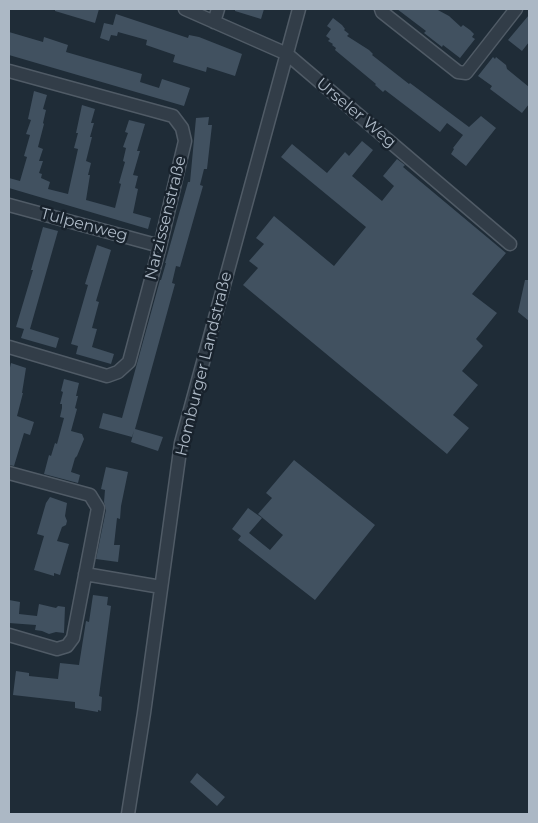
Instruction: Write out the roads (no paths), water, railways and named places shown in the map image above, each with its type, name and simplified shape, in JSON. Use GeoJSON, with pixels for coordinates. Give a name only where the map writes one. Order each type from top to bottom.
{"type":"FeatureCollection","features":[{"type":"Feature","properties":{"kind":"street","name":"Urseler Weg"},"geometry":{"type":"LineString","coordinates":[[185,9],[287,54],[510,244]]}},
{"type":"Feature","properties":{"kind":"street"},"geometry":{"type":"LineString","coordinates":[[214,22],[218,9]]}},
{"type":"Feature","properties":{"kind":"street","name":"Homburger Landstraße"},"geometry":{"type":"LineString","coordinates":[[128,814],[144,713],[181,443],[299,9]]}},
{"type":"Feature","properties":{"kind":"street"},"geometry":{"type":"LineString","coordinates":[[381,9],[382,12],[458,72],[466,73],[475,65],[516,9]]}},
{"type":"Feature","properties":{"kind":"street","name":"Narzissenstraße"},"geometry":{"type":"LineString","coordinates":[[9,71],[173,116],[182,128],[185,141],[160,246],[129,362],[118,372],[107,376],[9,347]]}},
{"type":"Feature","properties":{"kind":"street","name":"Tulpenweg"},"geometry":{"type":"LineString","coordinates":[[9,205],[160,246]]}},
{"type":"Feature","properties":{"kind":"street"},"geometry":{"type":"LineString","coordinates":[[134,814],[185,446]]}},
{"type":"Feature","properties":{"kind":"street"},"geometry":{"type":"LineString","coordinates":[[9,473],[90,495],[98,508],[73,638],[67,646],[57,649],[9,635]]}},
{"type":"Feature","properties":{"kind":"street"},"geometry":{"type":"LineString","coordinates":[[85,574],[161,587]]}}]}
